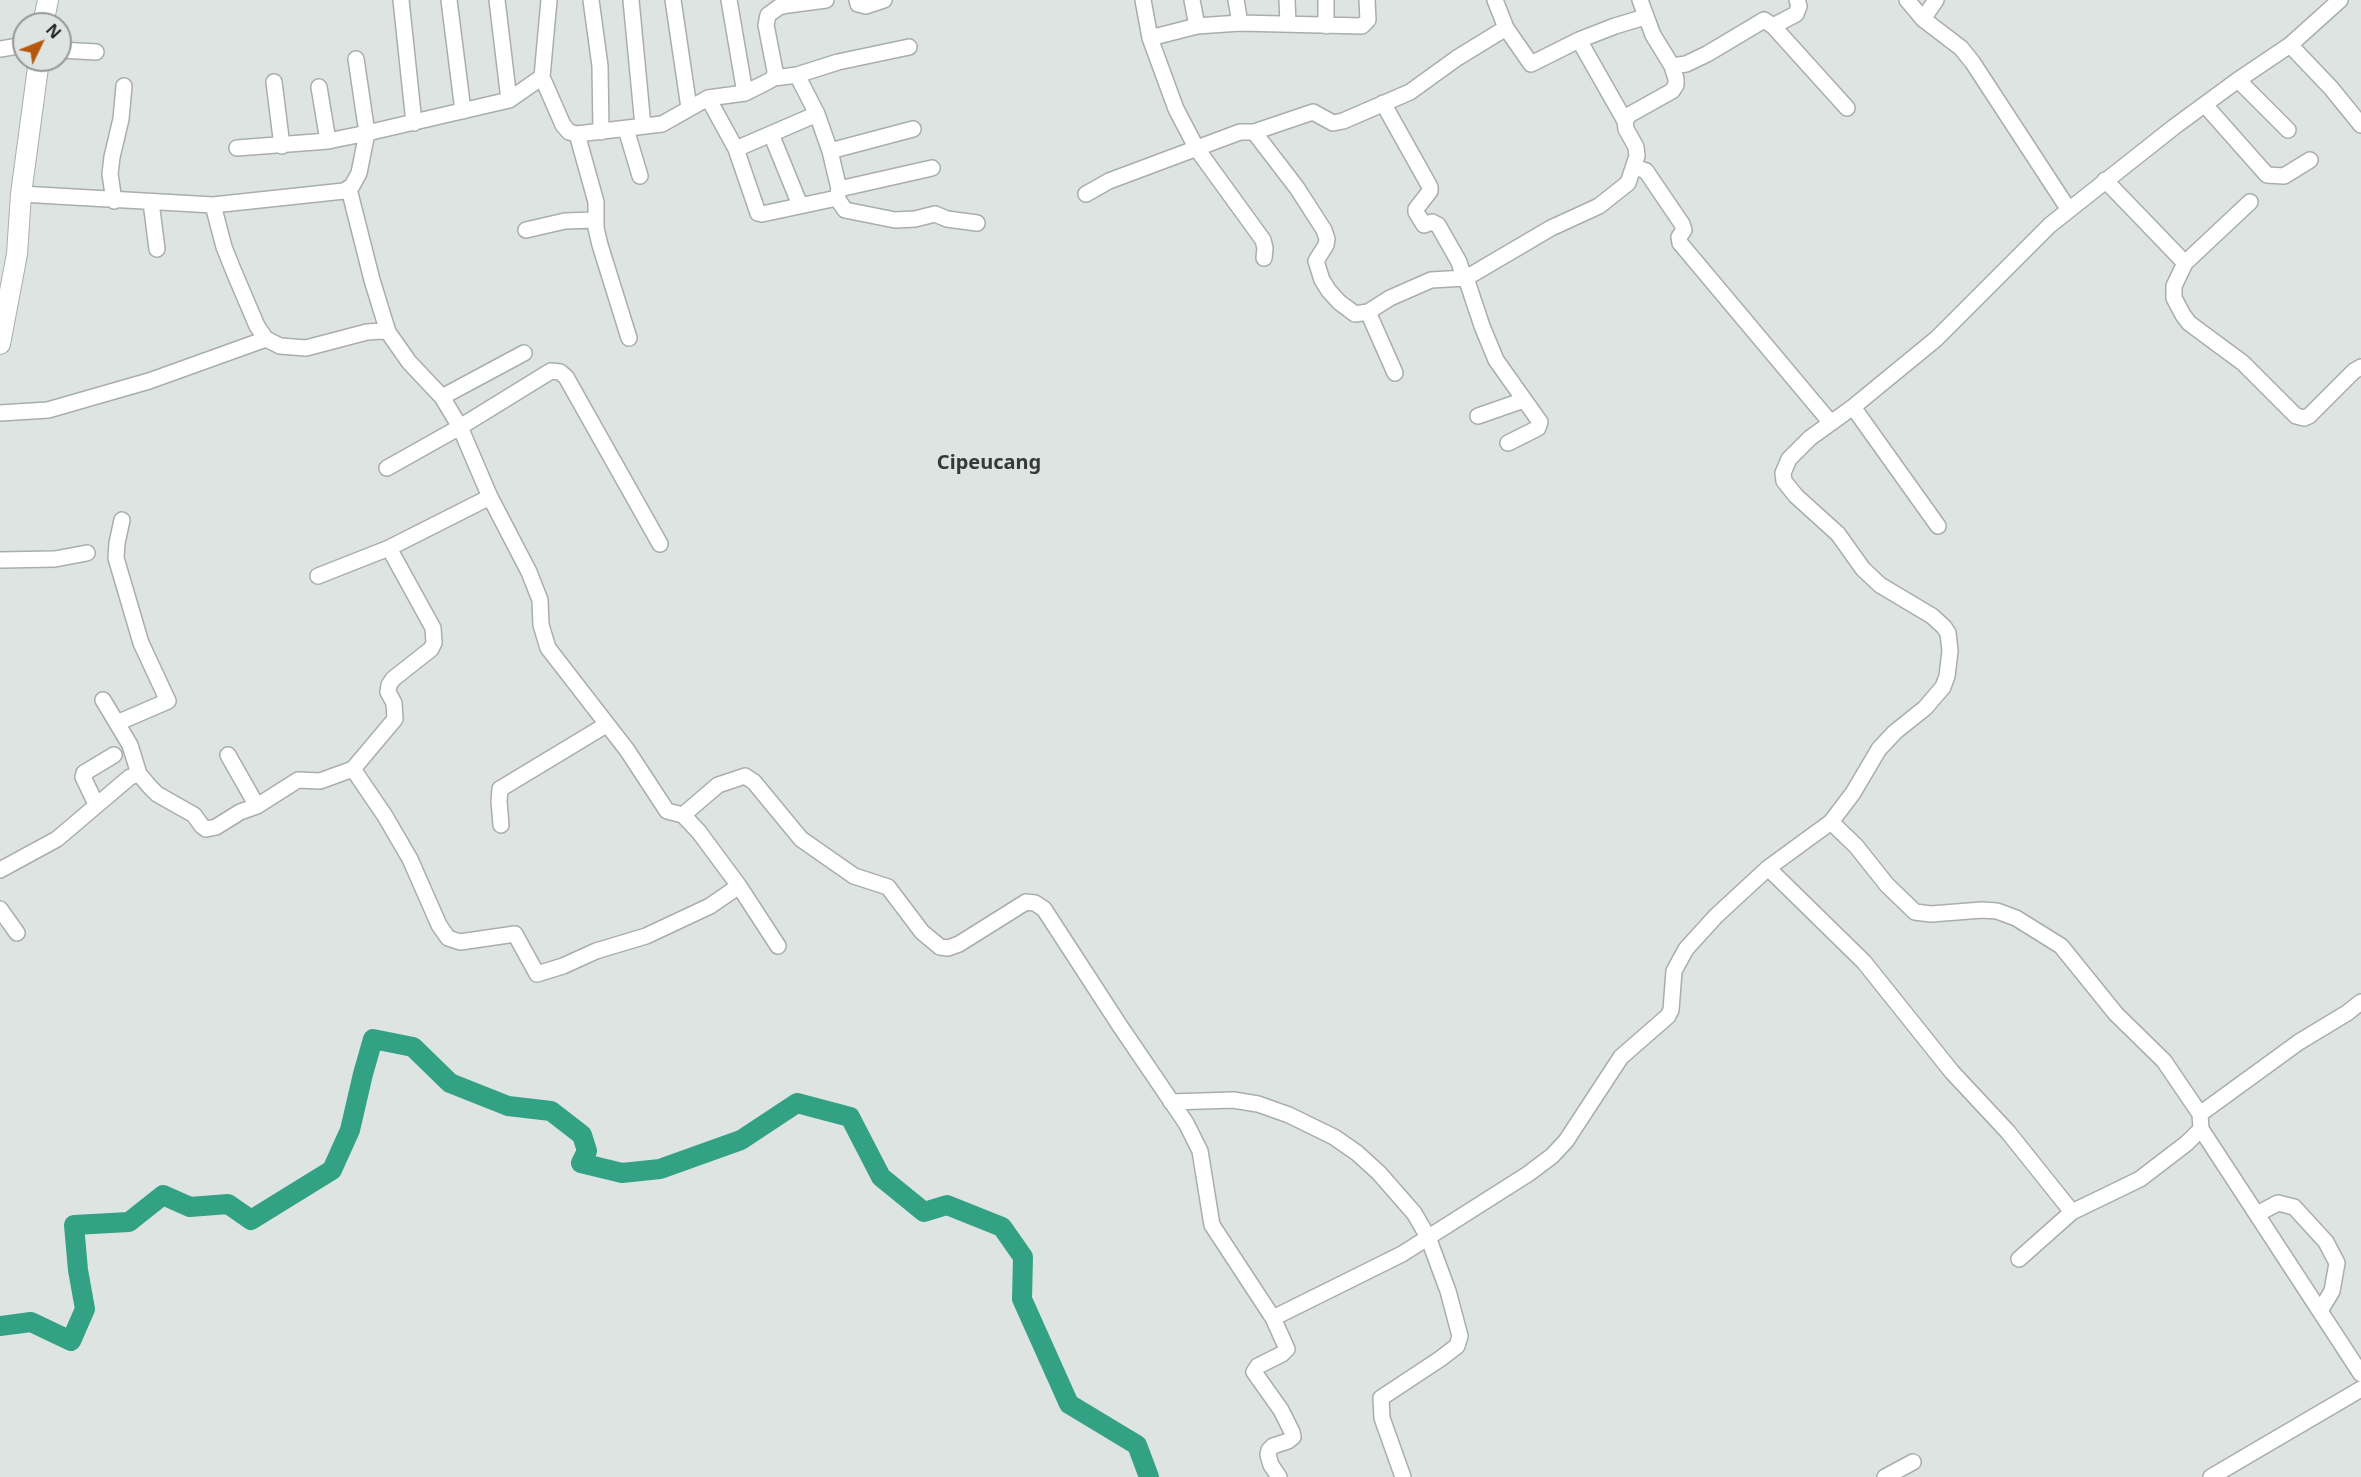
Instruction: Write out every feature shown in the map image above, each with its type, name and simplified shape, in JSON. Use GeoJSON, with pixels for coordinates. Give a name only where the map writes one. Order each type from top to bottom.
{"type":"FeatureCollection","features":[{"type":"Feature","properties":{"kind":"main road"},"geometry":{"type":"LineString","coordinates":[[0,344],[17,254],[21,194],[37,72]]}},
{"type":"Feature","properties":{"kind":"street"},"geometry":{"type":"LineString","coordinates":[[401,0],[414,123]]}},
{"type":"Feature","properties":{"kind":"street"},"geometry":{"type":"LineString","coordinates":[[448,0],[463,111]]}},
{"type":"Feature","properties":{"kind":"street"},"geometry":{"type":"LineString","coordinates":[[497,0],[509,100]]}},
{"type":"Feature","properties":{"kind":"street"},"geometry":{"type":"LineString","coordinates":[[549,0],[542,77],[564,125],[569,132],[577,134],[662,123],[708,98],[746,93],[774,78],[797,75],[838,62],[909,47]]}},
{"type":"Feature","properties":{"kind":"street"},"geometry":{"type":"LineString","coordinates":[[591,0],[600,66],[601,132]]}},
{"type":"Feature","properties":{"kind":"street"},"geometry":{"type":"LineString","coordinates":[[631,0],[643,126]]}},
{"type":"Feature","properties":{"kind":"street"},"geometry":{"type":"LineString","coordinates":[[673,0],[689,108]]}},
{"type":"Feature","properties":{"kind":"street"},"geometry":{"type":"LineString","coordinates":[[729,0],[746,93]]}},
{"type":"Feature","properties":{"kind":"street"},"geometry":{"type":"LineString","coordinates":[[774,78],[775,71],[765,21],[768,15],[788,4],[826,0]]}},
{"type":"Feature","properties":{"kind":"street"},"geometry":{"type":"LineString","coordinates":[[857,0],[858,4],[866,6],[884,0]]}},
{"type":"Feature","properties":{"kind":"street"},"geometry":{"type":"LineString","coordinates":[[1143,0],[1150,38],[1176,109],[1197,149],[1263,240],[1264,258]]}},
{"type":"Feature","properties":{"kind":"street"},"geometry":{"type":"LineString","coordinates":[[1192,0],[1197,27]]}},
{"type":"Feature","properties":{"kind":"street"},"geometry":{"type":"LineString","coordinates":[[1236,0],[1240,23]]}},
{"type":"Feature","properties":{"kind":"street"},"geometry":{"type":"LineString","coordinates":[[1287,0],[1288,24]]}},
{"type":"Feature","properties":{"kind":"street"},"geometry":{"type":"LineString","coordinates":[[1326,0],[1326,26]]}},
{"type":"Feature","properties":{"kind":"street"},"geometry":{"type":"LineString","coordinates":[[1150,38],[1197,27],[1240,23],[1364,25],[1368,20],[1367,0]]}},
{"type":"Feature","properties":{"kind":"street"},"geometry":{"type":"LineString","coordinates":[[1496,0],[1506,28],[1531,64],[1579,40],[1645,17]]}},
{"type":"Feature","properties":{"kind":"street"},"geometry":{"type":"LineString","coordinates":[[1625,121],[1629,115],[1672,91],[1676,85],[1672,66],[1653,35],[1640,0]]}},
{"type":"Feature","properties":{"kind":"street"},"geometry":{"type":"LineString","coordinates":[[1773,26],[1796,14],[1799,6],[1797,0]]}},
{"type":"Feature","properties":{"kind":"street"},"geometry":{"type":"LineString","coordinates":[[1907,0],[1923,19],[1961,48],[1973,63],[2069,210]]}},
{"type":"Feature","properties":{"kind":"street"},"geometry":{"type":"LineString","coordinates":[[1923,19],[1936,0]]}},
{"type":"Feature","properties":{"kind":"street"},"geometry":{"type":"LineString","coordinates":[[1273,1317],[1402,1254],[1528,1174],[1559,1149],[1621,1057],[1632,1045],[1668,1016],[1671,1010],[1674,971],[1686,949],[1716,916],[1768,868],[1831,822],[1853,793],[1879,748],[1938,695],[1947,676],[1950,651],[1948,633],[1939,621],[1900,599],[1871,577],[1838,534],[1796,496],[1784,481],[1785,465],[1795,451],[1936,339],[2050,225],[2105,180],[2238,80],[2290,45],[2340,0]]}},
{"type":"Feature","properties":{"kind":"street"},"geometry":{"type":"LineString","coordinates":[[1672,66],[1686,64],[1707,54],[1764,20],[1773,26],[1847,108]]}},
{"type":"Feature","properties":{"kind":"street"},"geometry":{"type":"LineString","coordinates":[[1086,194],[1109,181],[1240,132],[1254,132],[1313,112],[1333,123],[1410,92],[1438,71],[1506,28]]}},
{"type":"Feature","properties":{"kind":"street"},"geometry":{"type":"LineString","coordinates":[[1254,132],[1297,188],[1324,230],[1326,245],[1316,261],[1329,291],[1355,314],[1368,312],[1390,298],[1431,280],[1465,278],[1551,228],[1599,206],[1628,183],[1635,167],[1636,147],[1626,129],[1625,121],[1579,40]]}},
{"type":"Feature","properties":{"kind":"street"},"geometry":{"type":"LineString","coordinates":[[2290,45],[2331,88],[2361,125]]}},
{"type":"Feature","properties":{"kind":"street"},"geometry":{"type":"LineString","coordinates":[[72,51],[96,52]]}},
{"type":"Feature","properties":{"kind":"street"},"geometry":{"type":"LineString","coordinates":[[21,194],[213,205],[338,193],[349,189],[359,173],[367,133],[356,59]]}},
{"type":"Feature","properties":{"kind":"street"},"geometry":{"type":"LineString","coordinates":[[797,75],[817,114],[830,151],[838,193],[845,210],[895,220],[915,219],[935,213],[947,219],[977,223]]}},
{"type":"Feature","properties":{"kind":"street"},"geometry":{"type":"LineString","coordinates":[[237,148],[328,141],[414,123],[509,100],[542,77]]}},
{"type":"Feature","properties":{"kind":"street"},"geometry":{"type":"LineString","coordinates":[[2238,80],[2288,130]]}},
{"type":"Feature","properties":{"kind":"street"},"geometry":{"type":"LineString","coordinates":[[274,82],[282,146]]}},
{"type":"Feature","properties":{"kind":"street"},"geometry":{"type":"LineString","coordinates":[[114,201],[110,174],[121,119],[124,86]]}},
{"type":"Feature","properties":{"kind":"street"},"geometry":{"type":"LineString","coordinates":[[319,87],[328,141]]}},
{"type":"Feature","properties":{"kind":"street"},"geometry":{"type":"LineString","coordinates":[[708,98],[735,149],[758,213],[800,206],[838,193],[932,168]]}},
{"type":"Feature","properties":{"kind":"street"},"geometry":{"type":"LineString","coordinates":[[1383,103],[1431,187],[1416,208],[1416,212],[1425,225],[1432,222],[1438,225],[1459,262],[1496,360],[1540,422],[1540,426],[1508,444]]}},
{"type":"Feature","properties":{"kind":"street"},"geometry":{"type":"LineString","coordinates":[[2205,105],[2268,175],[2284,176],[2310,160]]}},
{"type":"Feature","properties":{"kind":"street"},"geometry":{"type":"LineString","coordinates":[[735,149],[817,114]]}},
{"type":"Feature","properties":{"kind":"street"},"geometry":{"type":"LineString","coordinates":[[627,129],[640,176]]}},
{"type":"Feature","properties":{"kind":"street"},"geometry":{"type":"LineString","coordinates":[[830,151],[912,129]]}},
{"type":"Feature","properties":{"kind":"street"},"geometry":{"type":"LineString","coordinates":[[577,134],[596,202],[600,245],[629,338]]}},
{"type":"Feature","properties":{"kind":"street"},"geometry":{"type":"LineString","coordinates":[[771,134],[800,206]]}},
{"type":"Feature","properties":{"kind":"street"},"geometry":{"type":"LineString","coordinates":[[1635,167],[1646,171],[1682,224],[1684,230],[1679,237],[1680,243],[1831,423]]}},
{"type":"Feature","properties":{"kind":"street"},"geometry":{"type":"LineString","coordinates":[[2105,180],[2185,263]]}},
{"type":"Feature","properties":{"kind":"street"},"geometry":{"type":"LineString","coordinates":[[349,189],[388,332],[409,362],[442,397],[460,427],[490,497],[529,572],[540,600],[541,625],[548,648],[627,750],[667,812],[683,815],[699,832],[739,886],[778,946]]}},
{"type":"Feature","properties":{"kind":"street"},"geometry":{"type":"LineString","coordinates":[[151,202],[157,249]]}},
{"type":"Feature","properties":{"kind":"street"},"geometry":{"type":"LineString","coordinates":[[2250,202],[2185,263],[2174,286],[2174,298],[2183,315],[2189,323],[2243,363],[2296,416],[2304,418],[2309,416],[2354,371],[2361,367]]}},
{"type":"Feature","properties":{"kind":"street"},"geometry":{"type":"LineString","coordinates":[[213,205],[231,264],[250,311],[266,339],[280,346],[306,348],[367,332],[388,332]]}},
{"type":"Feature","properties":{"kind":"street"},"geometry":{"type":"LineString","coordinates":[[526,230],[565,221],[596,220]]}},
{"type":"Feature","properties":{"kind":"street"},"geometry":{"type":"LineString","coordinates":[[1368,312],[1395,373]]}},
{"type":"Feature","properties":{"kind":"street"},"geometry":{"type":"LineString","coordinates":[[0,413],[48,410],[150,381],[266,339]]}},
{"type":"Feature","properties":{"kind":"street"},"geometry":{"type":"LineString","coordinates":[[442,397],[524,353]]}},
{"type":"Feature","properties":{"kind":"street"},"geometry":{"type":"LineString","coordinates":[[387,468],[460,427],[551,371],[560,372],[566,377],[660,544]]}},
{"type":"Feature","properties":{"kind":"street"},"geometry":{"type":"LineString","coordinates":[[1478,416],[1524,400]]}},
{"type":"Feature","properties":{"kind":"street"},"geometry":{"type":"LineString","coordinates":[[1853,407],[1938,526]]}},
{"type":"Feature","properties":{"kind":"street"},"geometry":{"type":"LineString","coordinates":[[318,576],[389,548],[490,497]]}},
{"type":"Feature","properties":{"kind":"street"},"geometry":{"type":"LineString","coordinates":[[117,723],[168,701],[141,643],[116,558],[122,520]]}},
{"type":"Feature","properties":{"kind":"street"},"geometry":{"type":"LineString","coordinates":[[103,700],[130,745],[139,774],[153,791],[194,814],[206,829],[216,827],[227,819],[257,806],[298,780],[320,781],[353,769],[395,719],[394,703],[388,692],[388,685],[431,649],[434,643],[433,628],[389,548]]}},
{"type":"Feature","properties":{"kind":"street"},"geometry":{"type":"LineString","coordinates":[[0,560],[55,559],[87,553]]}},
{"type":"Feature","properties":{"kind":"street"},"geometry":{"type":"LineString","coordinates":[[501,825],[500,789],[606,725]]}},
{"type":"Feature","properties":{"kind":"street"},"geometry":{"type":"LineString","coordinates":[[96,804],[83,775],[114,755]]}},
{"type":"Feature","properties":{"kind":"street"},"geometry":{"type":"LineString","coordinates":[[228,755],[257,806]]}},
{"type":"Feature","properties":{"kind":"street"},"geometry":{"type":"LineString","coordinates":[[353,769],[385,816],[405,851],[439,925],[448,938],[460,942],[515,934],[537,974],[563,966],[596,951],[646,936],[710,906],[739,886]]}},
{"type":"Feature","properties":{"kind":"street"},"geometry":{"type":"LineString","coordinates":[[0,870],[50,844],[130,777],[139,774]]}},
{"type":"Feature","properties":{"kind":"street"},"geometry":{"type":"LineString","coordinates":[[683,815],[718,785],[745,776],[754,782],[801,839],[854,876],[888,887],[922,932],[940,947],[948,948],[959,944],[1026,902],[1035,903],[1044,909],[1119,1026],[1186,1123],[1200,1151],[1212,1225],[1273,1317],[1287,1349],[1258,1366],[1254,1372],[1281,1410],[1292,1432],[1293,1437],[1288,1441],[1273,1446],[1269,1450],[1270,1465],[1280,1477]]}},
{"type":"Feature","properties":{"kind":"street"},"geometry":{"type":"LineString","coordinates":[[1831,822],[1856,846],[1887,885],[1914,912],[1931,914],[1997,911],[2016,918],[2061,946],[2116,1014],[2164,1061],[2257,1214],[2361,1374]]}},
{"type":"Feature","properties":{"kind":"street"},"geometry":{"type":"LineString","coordinates":[[1768,868],[1864,962],[1946,1064],[2008,1132],[2072,1212]]}},
{"type":"Feature","properties":{"kind":"street"},"geometry":{"type":"LineString","coordinates":[[0,909],[17,933]]}},
{"type":"Feature","properties":{"kind":"street"},"geometry":{"type":"LineString","coordinates":[[2019,1259],[2072,1212],[2140,1179],[2196,1136],[2201,1121],[2299,1042],[2361,1002]]}},
{"type":"Feature","properties":{"kind":"street"},"geometry":{"type":"LineString","coordinates":[[1171,1102],[1233,1100],[1258,1104],[1289,1115],[1334,1137],[1380,1173],[1414,1213],[1428,1237],[1448,1291],[1460,1336],[1456,1346],[1440,1359],[1381,1398],[1382,1418],[1403,1477]]}},
{"type":"Feature","properties":{"kind":"street"},"geometry":{"type":"LineString","coordinates":[[2257,1214],[2278,1203],[2294,1207],[2326,1242],[2337,1263],[2332,1291],[2320,1311]]}},
{"type":"Feature","properties":{"kind":"street"},"geometry":{"type":"LineString","coordinates":[[2211,1477],[2361,1389]]}},
{"type":"Feature","properties":{"kind":"street"},"geometry":{"type":"LineString","coordinates":[[1885,1477],[1913,1462]]}},
{"type":"Feature","properties":{"kind":"waterway"},"geometry":{"type":"LineString","coordinates":[[0,1326],[31,1322],[71,1341],[85,1309],[78,1270],[74,1225],[129,1222],[163,1195],[190,1207],[228,1204],[251,1220],[332,1170],[350,1130],[373,1039],[413,1047],[450,1083],[508,1106],[551,1111],[582,1135],[587,1151],[581,1163],[622,1173],[660,1169],[741,1140],[797,1103],[850,1117],[881,1177],[924,1212],[947,1205],[1002,1227],[1023,1257],[1022,1299],[1069,1404],[1137,1445],[1149,1477]]}},
{"type":"Feature","properties":{"kind":"district","name":"Cipeucang"},"geometry":{"type":"Point","coordinates":[989,463]}}]}
